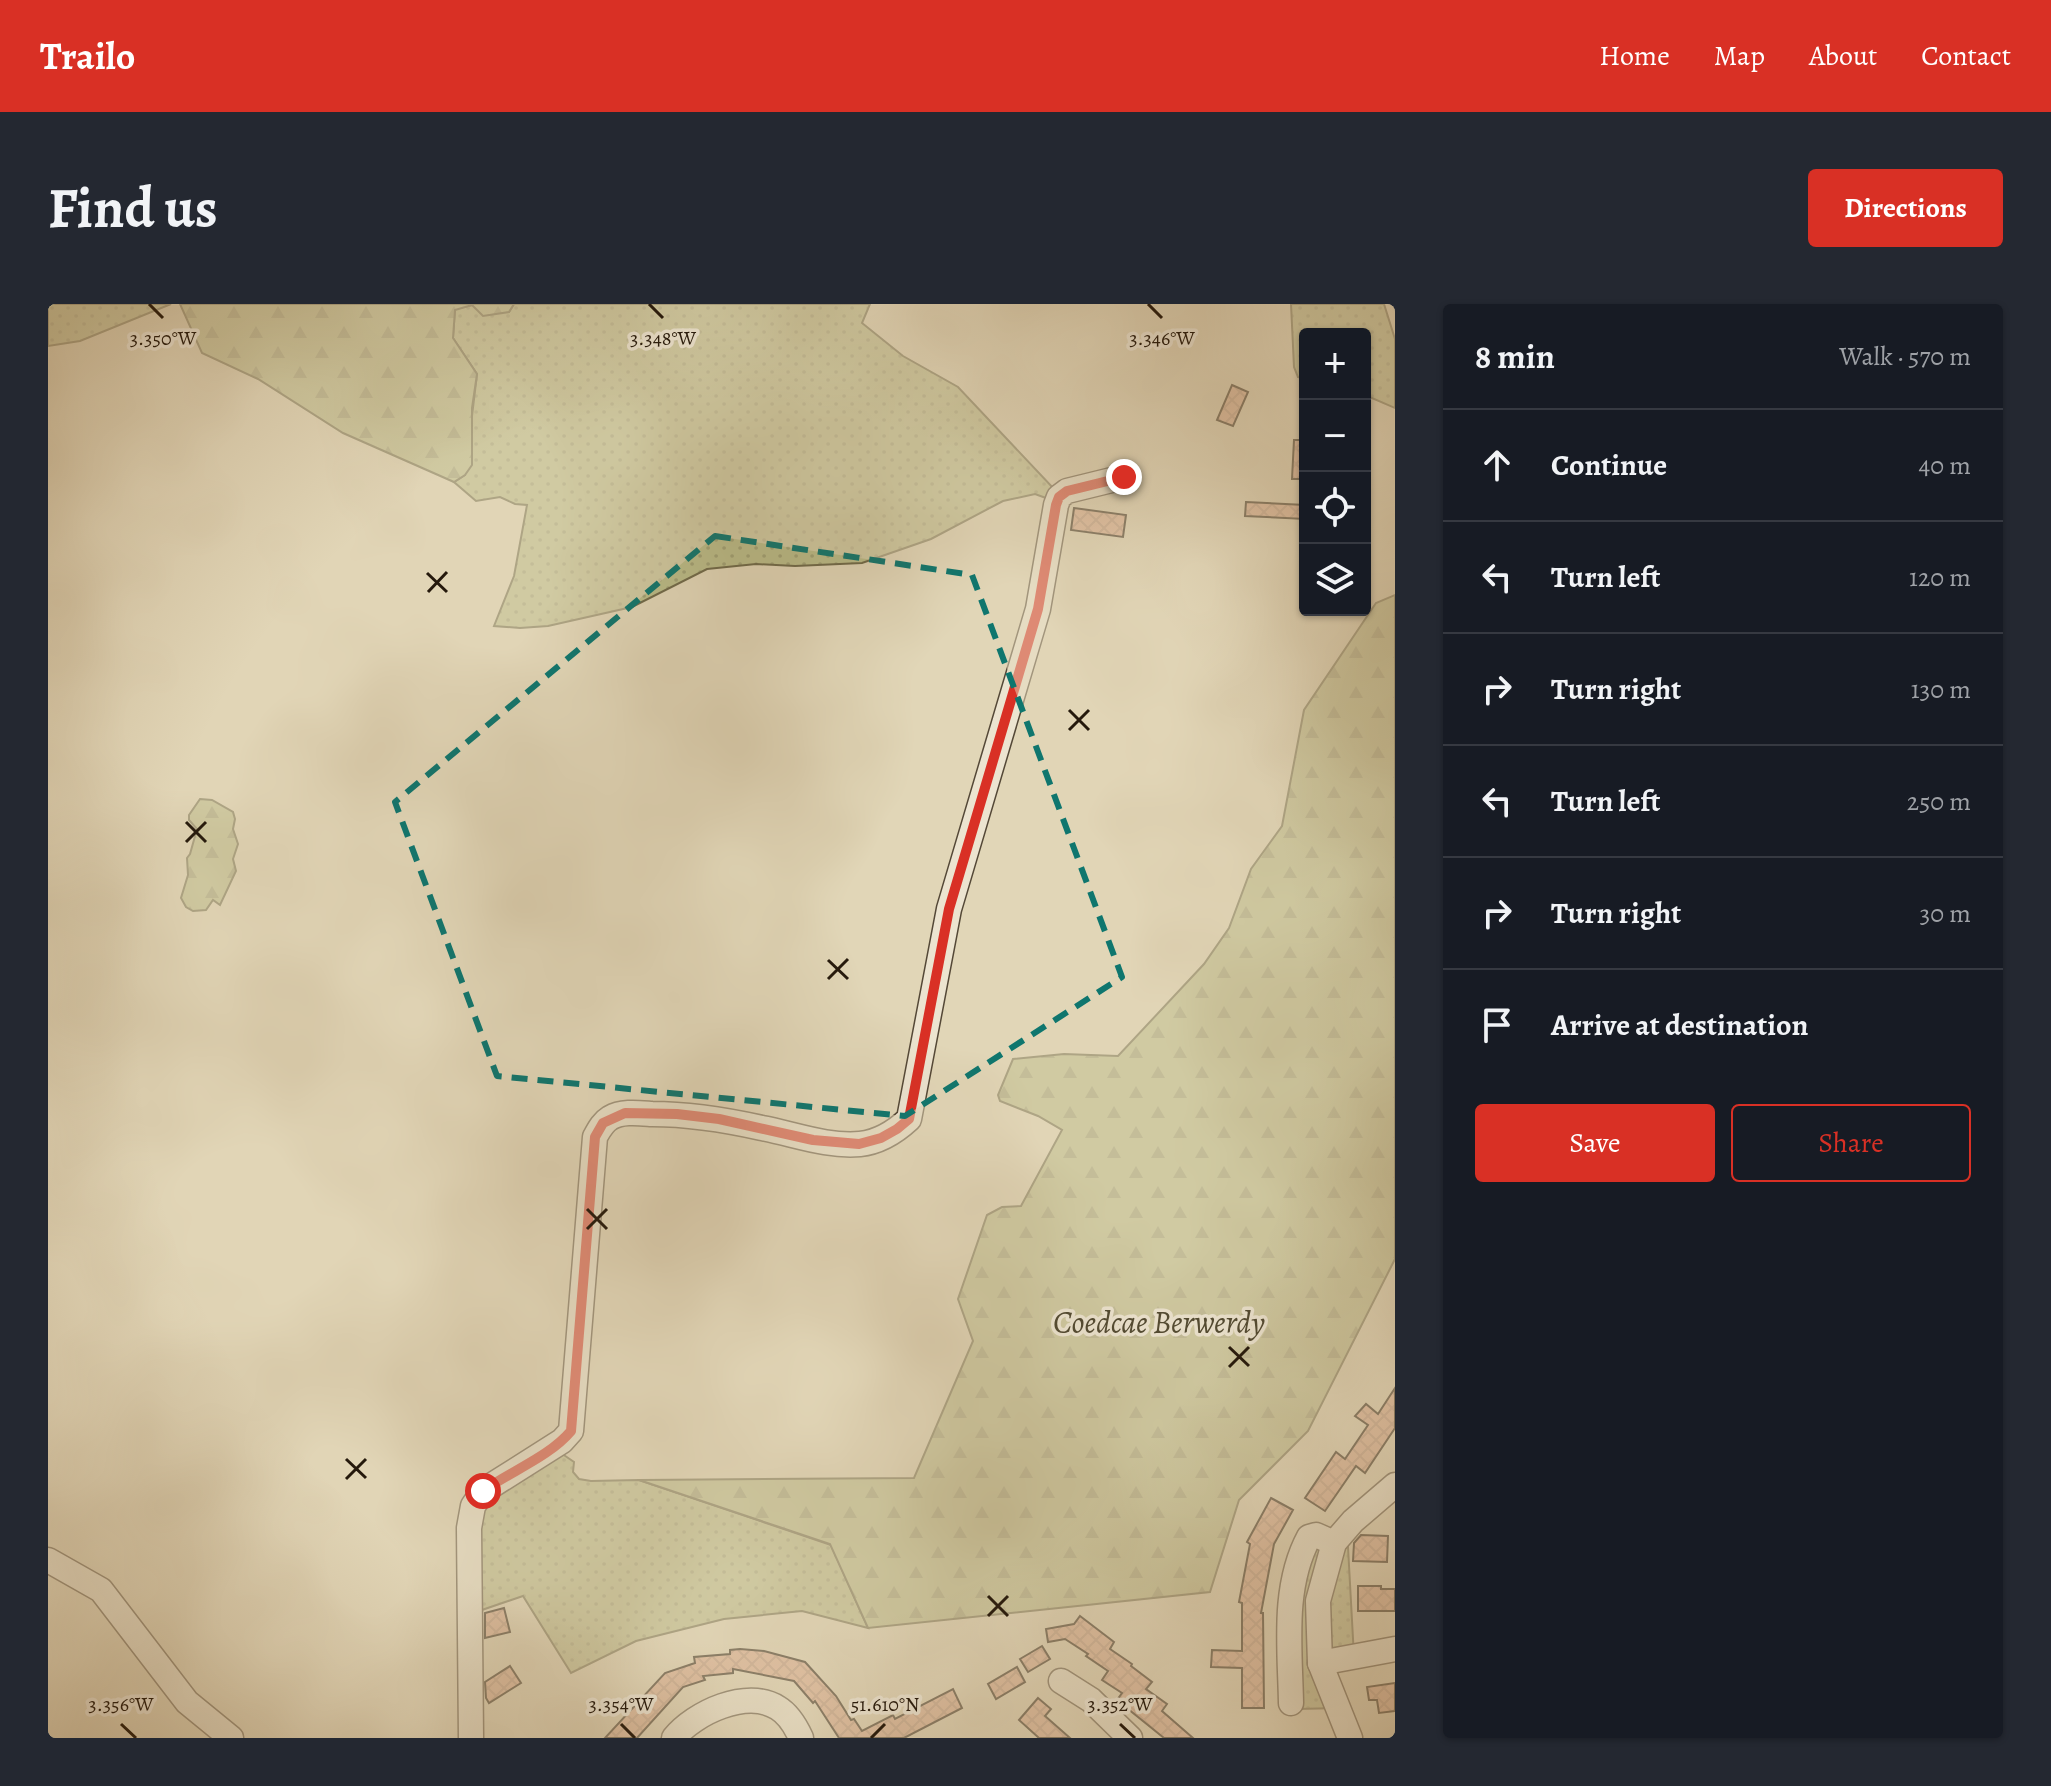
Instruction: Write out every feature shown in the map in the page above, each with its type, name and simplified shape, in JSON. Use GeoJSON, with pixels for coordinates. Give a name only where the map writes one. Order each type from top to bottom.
{"type":"FeatureCollection","features":[{"type":"Feature","properties":{"kind":"street"},"geometry":{"type":"LineString","coordinates":[[471,1738],[469,1542],[473,1506],[483,1491],[562,1441],[571,1431],[595,1137],[603,1123],[625,1113],[719,1119],[813,1140],[859,1144],[881,1138],[909,1119],[949,909],[1038,609],[1056,505],[1059,497],[1067,491],[1124,477]]}},
{"type":"Feature","properties":{"kind":"street"},"geometry":{"type":"LineString","coordinates":[[1350,1738],[1320,1663],[1318,1601],[1334,1543],[1353,1521],[1395,1485]]}},
{"type":"Feature","properties":{"kind":"street"},"geometry":{"type":"LineString","coordinates":[[1291,1703],[1290,1624],[1295,1569],[1309,1537],[1316,1535],[1334,1543]]}},
{"type":"Feature","properties":{"kind":"street"},"geometry":{"type":"LineString","coordinates":[[48,1560],[101,1590],[187,1702],[231,1738]]}},
{"type":"Feature","properties":{"kind":"street"},"geometry":{"type":"LineString","coordinates":[[1320,1663],[1395,1649]]}},
{"type":"Feature","properties":{"kind":"street"},"geometry":{"type":"LineString","coordinates":[[1061,1681],[1091,1700],[1130,1738]]}},
{"type":"Feature","properties":{"kind":"street"},"geometry":{"type":"LineString","coordinates":[[674,1738],[703,1714],[739,1702],[775,1705],[785,1713],[801,1738]]}},
{"type":"Feature","properties":{"kind":"highlighted area"},"geometry":{"type":"Polygon","coordinates":[[[715,536],[972,575],[1122,977],[905,1116],[497,1076],[395,802],[715,536]]]}},
{"type":"Feature","properties":{"kind":"green space"},"geometry":{"type":"Polygon","coordinates":[[[48,304],[171,304],[80,341],[48,346],[48,304]]]}},
{"type":"Feature","properties":{"kind":"green space"},"geometry":{"type":"Polygon","coordinates":[[[180,304],[514,304],[509,312],[483,316],[472,305],[455,310],[453,338],[477,374],[472,408],[472,465],[465,475],[454,482],[343,433],[258,379],[202,353],[180,304]]]}},
{"type":"Feature","properties":{"kind":"green space"},"geometry":{"type":"Polygon","coordinates":[[[514,304],[870,304],[862,323],[903,356],[958,387],[1055,490],[1046,498],[1035,494],[1003,501],[931,539],[862,563],[756,564],[707,569],[632,607],[548,626],[494,626],[514,576],[527,505],[515,504],[500,497],[476,501],[454,482],[465,475],[477,374],[453,338],[455,309],[472,305],[509,312],[514,304]]]}},
{"type":"Feature","properties":{"kind":"green space"},"geometry":{"type":"Polygon","coordinates":[[[1291,304],[1384,304],[1395,339],[1395,408],[1371,398],[1371,328],[1299,328],[1299,377],[1294,367],[1291,304]]]}},
{"type":"Feature","properties":{"kind":"green space","name":"Coedcae Berwerdy"},"geometry":{"type":"Polygon","coordinates":[[[1395,595],[1395,1259],[1308,1431],[1239,1500],[1210,1592],[868,1628],[830,1544],[639,1480],[914,1478],[973,1341],[958,1299],[987,1215],[1002,1207],[1021,1206],[1062,1130],[1038,1116],[1000,1101],[998,1095],[1013,1059],[1064,1054],[1118,1056],[1204,964],[1229,928],[1251,869],[1282,826],[1304,710],[1367,616],[1371,616],[1376,603],[1395,595]]]}},
{"type":"Feature","properties":{"kind":"green space"},"geometry":{"type":"Polygon","coordinates":[[[200,799],[212,800],[233,812],[233,829],[238,844],[233,859],[236,871],[220,905],[213,900],[206,910],[193,911],[186,907],[181,898],[188,875],[187,858],[197,829],[189,820],[189,815],[200,799]]]}},
{"type":"Feature","properties":{"kind":"green space"},"geometry":{"type":"Polygon","coordinates":[[[558,1451],[574,1462],[573,1472],[579,1479],[639,1480],[831,1545],[868,1628],[802,1611],[724,1619],[636,1641],[571,1673],[523,1596],[476,1612],[479,1509],[558,1451]]]}},
{"type":"Feature","properties":{"kind":"green space"},"geometry":{"type":"Polygon","coordinates":[[[1334,1543],[1348,1547],[1354,1657],[1320,1663],[1339,1708],[1298,1709],[1303,1548],[1334,1543]]]}},
{"type":"Feature","properties":{"kind":"building"},"geometry":{"type":"Polygon","coordinates":[[[1232,385],[1248,392],[1233,426],[1217,420],[1232,385]]]}},
{"type":"Feature","properties":{"kind":"building"},"geometry":{"type":"Polygon","coordinates":[[[1294,440],[1299,440],[1299,479],[1292,479],[1294,440]]]}},
{"type":"Feature","properties":{"kind":"building"},"geometry":{"type":"Polygon","coordinates":[[[1246,502],[1299,505],[1299,519],[1245,516],[1246,502]]]}},
{"type":"Feature","properties":{"kind":"building"},"geometry":{"type":"Polygon","coordinates":[[[1074,508],[1126,515],[1123,537],[1071,530],[1074,508]]]}},
{"type":"Feature","properties":{"kind":"building"},"geometry":{"type":"Polygon","coordinates":[[[1395,1388],[1395,1428],[1365,1473],[1356,1466],[1325,1511],[1305,1498],[1336,1452],[1345,1459],[1368,1425],[1355,1416],[1366,1404],[1378,1414],[1395,1388]]]}},
{"type":"Feature","properties":{"kind":"building"},"geometry":{"type":"Polygon","coordinates":[[[1271,1498],[1293,1510],[1274,1544],[1261,1613],[1264,1708],[1242,1708],[1242,1668],[1211,1667],[1212,1650],[1242,1651],[1242,1603],[1239,1602],[1250,1544],[1247,1542],[1271,1498]]]}},
{"type":"Feature","properties":{"kind":"building"},"geometry":{"type":"Polygon","coordinates":[[[1361,1535],[1388,1536],[1387,1562],[1353,1561],[1354,1543],[1361,1535]]]}},
{"type":"Feature","properties":{"kind":"building"},"geometry":{"type":"Polygon","coordinates":[[[1358,1586],[1395,1589],[1395,1611],[1358,1611],[1358,1586]]]}},
{"type":"Feature","properties":{"kind":"building"},"geometry":{"type":"Polygon","coordinates":[[[504,1608],[510,1632],[485,1638],[485,1613],[504,1608]]]}},
{"type":"Feature","properties":{"kind":"building"},"geometry":{"type":"Polygon","coordinates":[[[1080,1616],[1114,1642],[1110,1649],[1152,1682],[1146,1689],[1167,1704],[1162,1711],[1193,1738],[1164,1738],[1117,1700],[1122,1693],[1102,1680],[1108,1671],[1086,1656],[1088,1654],[1065,1639],[1048,1642],[1046,1629],[1074,1624],[1080,1616]]]}},
{"type":"Feature","properties":{"kind":"building"},"geometry":{"type":"Polygon","coordinates":[[[1042,1646],[1050,1659],[1028,1672],[1020,1659],[1042,1646]]]}},
{"type":"Feature","properties":{"kind":"building"},"geometry":{"type":"Polygon","coordinates":[[[730,1650],[764,1651],[805,1662],[862,1731],[893,1715],[895,1719],[953,1689],[962,1708],[904,1738],[839,1738],[815,1701],[813,1703],[794,1681],[733,1669],[733,1673],[703,1676],[705,1680],[683,1687],[637,1738],[605,1738],[665,1673],[695,1663],[694,1657],[730,1654],[730,1650]]]}},
{"type":"Feature","properties":{"kind":"building"},"geometry":{"type":"Polygon","coordinates":[[[510,1666],[521,1683],[489,1703],[485,1682],[510,1666]]]}},
{"type":"Feature","properties":{"kind":"building"},"geometry":{"type":"Polygon","coordinates":[[[1017,1667],[1025,1682],[996,1699],[988,1684],[1017,1667]]]}},
{"type":"Feature","properties":{"kind":"building"},"geometry":{"type":"Polygon","coordinates":[[[1395,1683],[1395,1711],[1379,1713],[1377,1700],[1369,1700],[1367,1687],[1395,1683]]]}},
{"type":"Feature","properties":{"kind":"building"},"geometry":{"type":"Polygon","coordinates":[[[1038,1698],[1051,1709],[1045,1716],[1070,1738],[1039,1738],[1019,1720],[1038,1698]]]}},
{"type":"Feature","properties":{"kind":"route"},"geometry":{"type":"LineString","coordinates":[[483,1491],[562,1441],[571,1431],[595,1137],[603,1123],[625,1113],[677,1114],[719,1119],[813,1140],[859,1144],[881,1138],[909,1119],[949,909],[1038,609],[1056,505],[1059,497],[1067,491],[1124,477]]}}]}
